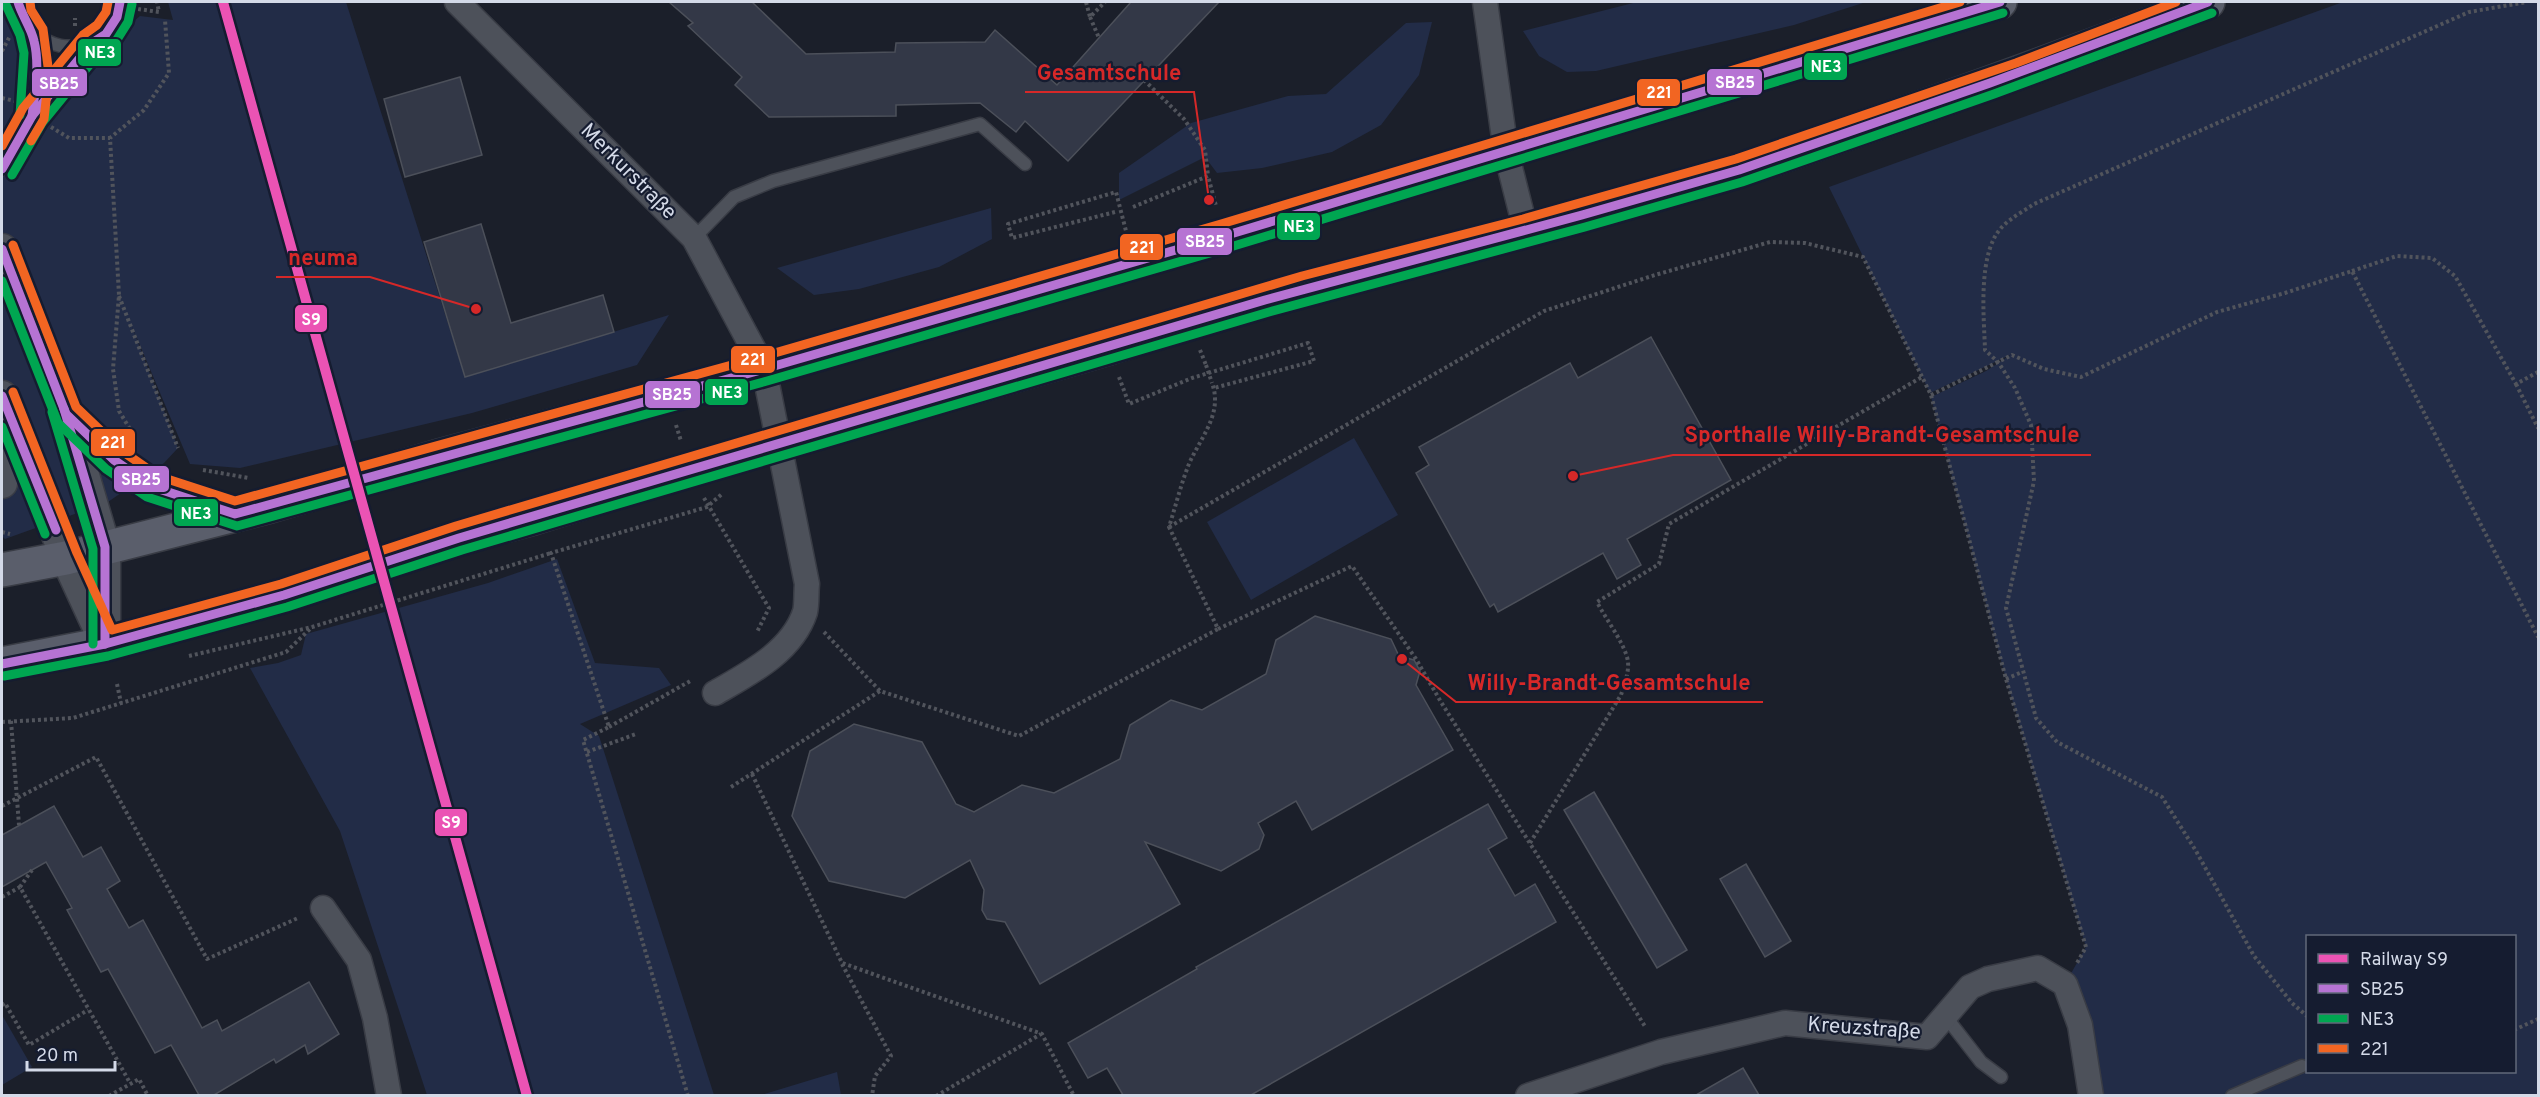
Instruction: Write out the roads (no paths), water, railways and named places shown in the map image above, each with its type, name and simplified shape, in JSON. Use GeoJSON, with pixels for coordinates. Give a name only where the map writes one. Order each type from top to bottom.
{"type":"FeatureCollection","features":[{"type":"Feature","properties":{"kind":"main road"},"geometry":{"type":"LineString","coordinates":[[2,570],[66,558],[235,514],[764,369],[1224,236],[2000,2]]}},
{"type":"Feature","properties":{"kind":"main road"},"geometry":{"type":"LineString","coordinates":[[2,664],[105,644],[284,595],[448,542],[1109,348],[1305,288],[1526,231],[1752,166],[2020,74],[2208,2]]}},
{"type":"Feature","properties":{"kind":"street","name":"Merkurstraße"},"geometry":{"type":"LineString","coordinates":[[457,2],[694,238],[764,369],[781,444],[807,584],[805,612],[787,642],[765,664],[707,684]]}},
{"type":"Feature","properties":{"kind":"street"},"geometry":{"type":"LineString","coordinates":[[1485,2],[1506,152],[1526,231]]}},
{"type":"Feature","properties":{"kind":"street"},"geometry":{"type":"LineString","coordinates":[[2,249],[66,414],[105,547],[105,644]]}},
{"type":"Feature","properties":{"kind":"street"},"geometry":{"type":"LineString","coordinates":[[2,483],[4,403]]}},
{"type":"Feature","properties":{"kind":"street"},"geometry":{"type":"LineString","coordinates":[[4,403],[66,558],[105,644]]}},
{"type":"Feature","properties":{"kind":"street"},"geometry":{"type":"LineString","coordinates":[[66,414],[114,460],[153,487],[235,514]]}},
{"type":"Feature","properties":{"kind":"street"},"geometry":{"type":"LineString","coordinates":[[323,908],[359,960],[375,1018],[389,1083],[389,1095]]}},
{"type":"Feature","properties":{"kind":"street","name":"Kreuzstraße"},"geometry":{"type":"LineString","coordinates":[[1528,1095],[1661,1052],[1785,1023],[1927,1037],[1970,987],[1988,979],[2038,968],[2065,984],[2080,1025],[2091,1095]]}},
{"type":"Feature","properties":{"kind":"lane"},"geometry":{"type":"LineString","coordinates":[[18,2],[20,14],[31,32],[37,74],[32,116]]}},
{"type":"Feature","properties":{"kind":"lane"},"geometry":{"type":"LineString","coordinates":[[31,32],[52,45],[74,48],[92,43],[106,34],[117,17],[120,2]]}},
{"type":"Feature","properties":{"kind":"lane"},"geometry":{"type":"LineString","coordinates":[[2,169],[32,116],[92,43]]}},
{"type":"Feature","properties":{"kind":"lane"},"geometry":{"type":"LineString","coordinates":[[694,238],[734,197],[773,181],[980,124],[1025,164]]}},
{"type":"Feature","properties":{"kind":"lane"},"geometry":{"type":"LineString","coordinates":[[1946,1017],[1981,1062],[2001,1077]]}},
{"type":"Feature","properties":{"kind":"lane"},"geometry":{"type":"LineString","coordinates":[[2232,1095],[2302,1066]]}},
{"type":"Feature","properties":{"kind":"rail line","name":"S9"},"geometry":{"type":"LineString","coordinates":[[223,2],[527,1096]]}},
{"type":"Feature","properties":{"kind":"place","name":"Gesamtschule"},"geometry":{"type":"Point","coordinates":[1209,200]}},
{"type":"Feature","properties":{"kind":"place","name":"neuma"},"geometry":{"type":"Point","coordinates":[476,309]}},
{"type":"Feature","properties":{"kind":"place","name":"Sporthalle Willy-Brandt-Gesamtschule"},"geometry":{"type":"Point","coordinates":[1573,476]}},
{"type":"Feature","properties":{"kind":"place","name":"Willy-Brandt-Gesamtschule"},"geometry":{"type":"Point","coordinates":[1402,659]}}]}
